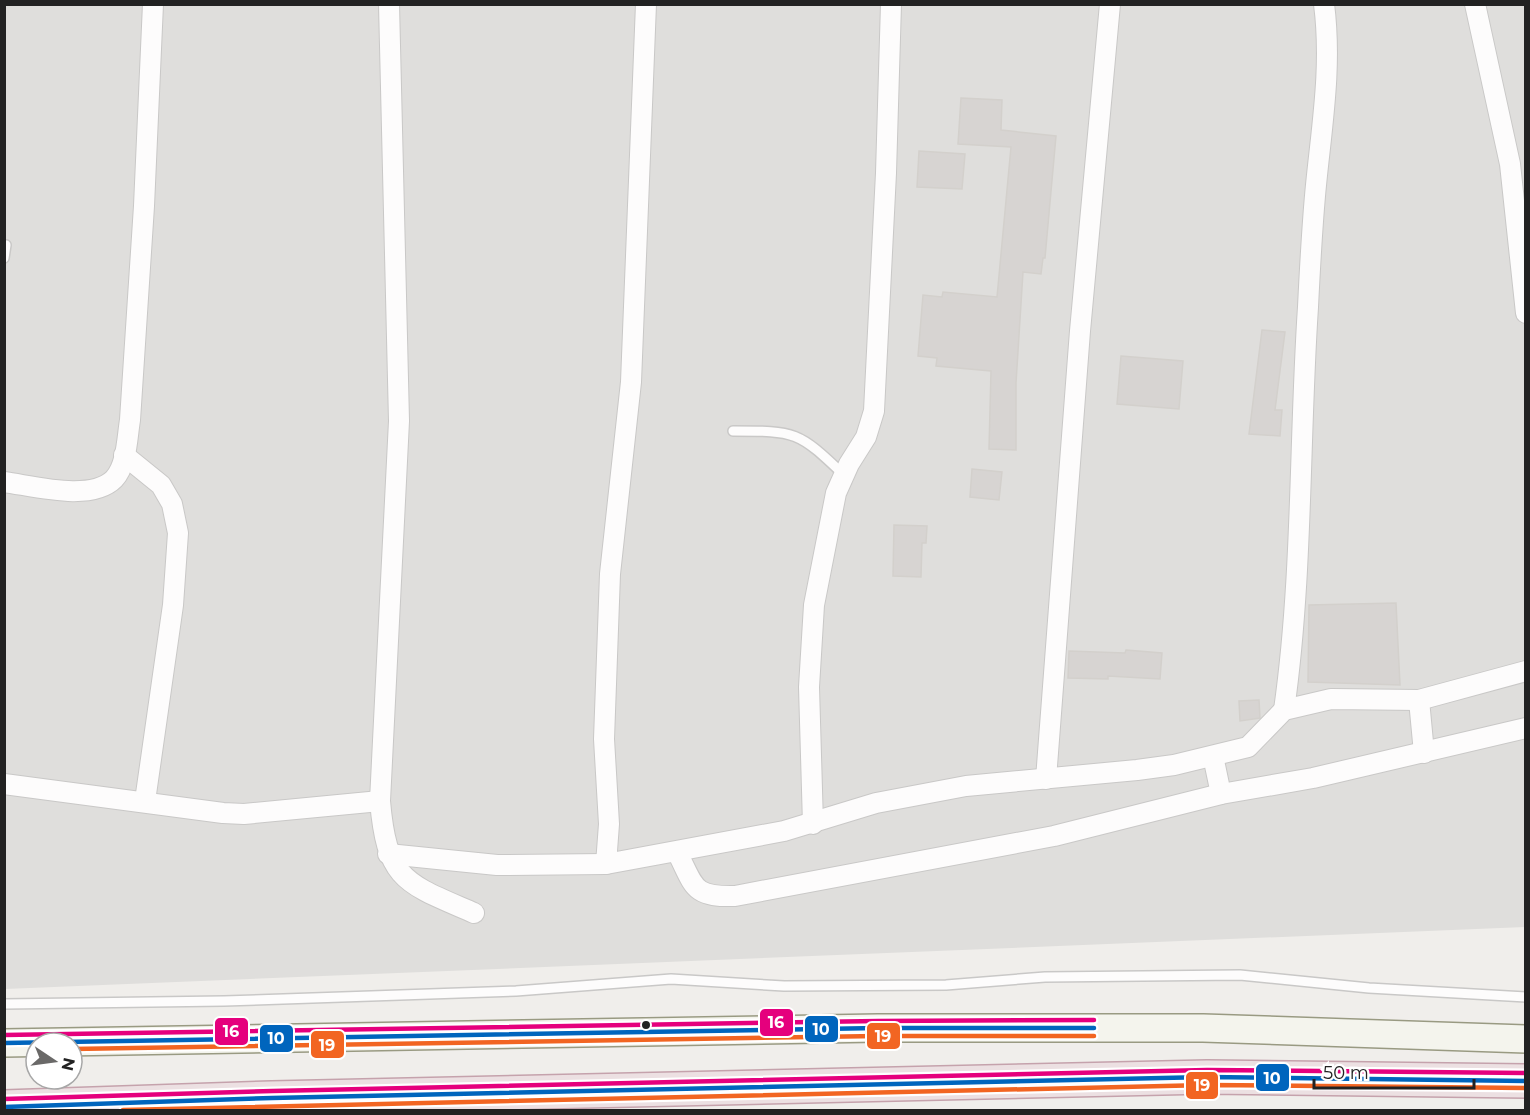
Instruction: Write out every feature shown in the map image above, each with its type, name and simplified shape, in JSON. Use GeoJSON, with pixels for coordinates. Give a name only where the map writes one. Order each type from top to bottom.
{"type":"FeatureCollection","features":[{"type":"Feature","properties":{"kind":"highway"},"geometry":{"type":"LineString","coordinates":[[4,1107],[272,1098],[1207,1077],[1526,1081]]}},
{"type":"Feature","properties":{"kind":"main road"},"geometry":{"type":"LineString","coordinates":[[4,1043],[1006,1028],[1203,1028],[1526,1039]]}},
{"type":"Feature","properties":{"kind":"street"},"geometry":{"type":"LineString","coordinates":[[4,482],[78,492],[97,490],[114,478],[124,455],[130,420],[142,242],[153,4]]}},
{"type":"Feature","properties":{"kind":"street"},"geometry":{"type":"LineString","coordinates":[[389,4],[399,421],[380,801],[388,854],[400,873],[422,891],[474,913]]}},
{"type":"Feature","properties":{"kind":"street"},"geometry":{"type":"LineString","coordinates":[[606,864],[609,824],[604,739],[610,574],[631,382],[646,4]]}},
{"type":"Feature","properties":{"kind":"street"},"geometry":{"type":"LineString","coordinates":[[813,824],[809,687],[814,605],[833,504],[844,475],[866,437],[874,411],[891,4]]}},
{"type":"Feature","properties":{"kind":"street"},"geometry":{"type":"LineString","coordinates":[[1046,778],[1080,332],[1110,4]]}},
{"type":"Feature","properties":{"kind":"street"},"geometry":{"type":"LineString","coordinates":[[1284,710],[1294,639],[1307,311],[1316,186],[1329,74],[1329,39],[1324,4]]}},
{"type":"Feature","properties":{"kind":"street"},"geometry":{"type":"LineString","coordinates":[[1475,4],[1510,164],[1526,313]]}},
{"type":"Feature","properties":{"kind":"street"},"geometry":{"type":"LineString","coordinates":[[124,455],[161,485],[172,504],[178,533],[173,604],[145,801]]}},
{"type":"Feature","properties":{"kind":"street"},"geometry":{"type":"LineString","coordinates":[[388,854],[496,864],[606,864],[813,824],[876,803],[966,786],[1137,770],[1213,756],[1248,747],[1284,710],[1331,699],[1419,700],[1526,671]]}},
{"type":"Feature","properties":{"kind":"street"},"geometry":{"type":"LineString","coordinates":[[1419,700],[1424,753]]}},
{"type":"Feature","properties":{"kind":"street"},"geometry":{"type":"LineString","coordinates":[[677,852],[695,888],[708,896],[735,896],[1054,836],[1221,794],[1313,778],[1526,728]]}},
{"type":"Feature","properties":{"kind":"street"},"geometry":{"type":"LineString","coordinates":[[1213,756],[1221,794]]}},
{"type":"Feature","properties":{"kind":"street"},"geometry":{"type":"LineString","coordinates":[[4,784],[244,814],[380,801]]}},
{"type":"Feature","properties":{"kind":"lane"},"geometry":{"type":"LineString","coordinates":[[4,258],[6,244]]}},
{"type":"Feature","properties":{"kind":"lane"},"geometry":{"type":"LineString","coordinates":[[733,431],[782,431],[795,435],[815,447],[844,475]]}},
{"type":"Feature","properties":{"kind":"lane"},"geometry":{"type":"LineString","coordinates":[[4,1004],[224,1001],[504,992],[671,979],[784,986],[946,985],[1045,977],[1240,975],[1369,988],[1526,997]]}},
{"type":"Feature","properties":{"kind":"shaded area"},"geometry":{"type":"Polygon","coordinates":[[[4,5],[1525,5],[1525,927],[5,989],[4,5]]]}},
{"type":"Feature","properties":{"kind":"building"},"geometry":{"type":"Polygon","coordinates":[[[961,98],[1002,100],[1001,130],[1056,136],[1045,258],[1043,258],[1041,274],[1023,272],[1016,383],[1016,450],[989,449],[991,371],[936,366],[937,358],[918,356],[923,295],[942,297],[943,292],[997,297],[1011,147],[958,144],[961,98]]]}},
{"type":"Feature","properties":{"kind":"building"},"geometry":{"type":"Polygon","coordinates":[[[919,151],[965,154],[962,189],[917,187],[919,151]]]}},
{"type":"Feature","properties":{"kind":"building"},"geometry":{"type":"Polygon","coordinates":[[[1262,330],[1285,332],[1275,410],[1282,410],[1280,436],[1249,434],[1262,330]]]}},
{"type":"Feature","properties":{"kind":"building"},"geometry":{"type":"Polygon","coordinates":[[[1121,356],[1183,361],[1179,409],[1117,404],[1121,356]]]}},
{"type":"Feature","properties":{"kind":"building"},"geometry":{"type":"Polygon","coordinates":[[[972,469],[1002,472],[999,500],[970,497],[972,469]]]}},
{"type":"Feature","properties":{"kind":"building"},"geometry":{"type":"Polygon","coordinates":[[[894,525],[927,526],[926,543],[922,543],[921,577],[893,576],[894,525]]]}},
{"type":"Feature","properties":{"kind":"building"},"geometry":{"type":"Polygon","coordinates":[[[1396,603],[1400,685],[1308,682],[1309,605],[1396,603]]]}},
{"type":"Feature","properties":{"kind":"building"},"geometry":{"type":"Polygon","coordinates":[[[1126,650],[1162,653],[1160,679],[1108,676],[1108,679],[1068,678],[1069,651],[1125,653],[1126,650]]]}},
{"type":"Feature","properties":{"kind":"building"},"geometry":{"type":"Polygon","coordinates":[[[1259,700],[1260,718],[1240,721],[1239,701],[1259,700]]]}},
{"type":"Feature","properties":{"kind":"transit line","name":"16"},"geometry":{"type":"LineString","coordinates":[[4,1035],[878,1021],[1094,1020]]}},
{"type":"Feature","properties":{"kind":"transit line","name":"10"},"geometry":{"type":"LineString","coordinates":[[4,1043],[878,1028],[1094,1028]]}},
{"type":"Feature","properties":{"kind":"transit line","name":"19"},"geometry":{"type":"LineString","coordinates":[[84,1049],[878,1036],[1094,1036]]}},
{"type":"Feature","properties":{"kind":"transit line","name":"16"},"geometry":{"type":"LineString","coordinates":[[4,1099],[1207,1070],[1526,1073]]}},
{"type":"Feature","properties":{"kind":"transit line","name":"10"},"geometry":{"type":"LineString","coordinates":[[4,1107],[272,1098],[1207,1077],[1526,1081]]}},
{"type":"Feature","properties":{"kind":"transit line","name":"19"},"geometry":{"type":"LineString","coordinates":[[123,1110],[1207,1085],[1526,1088]]}}]}
